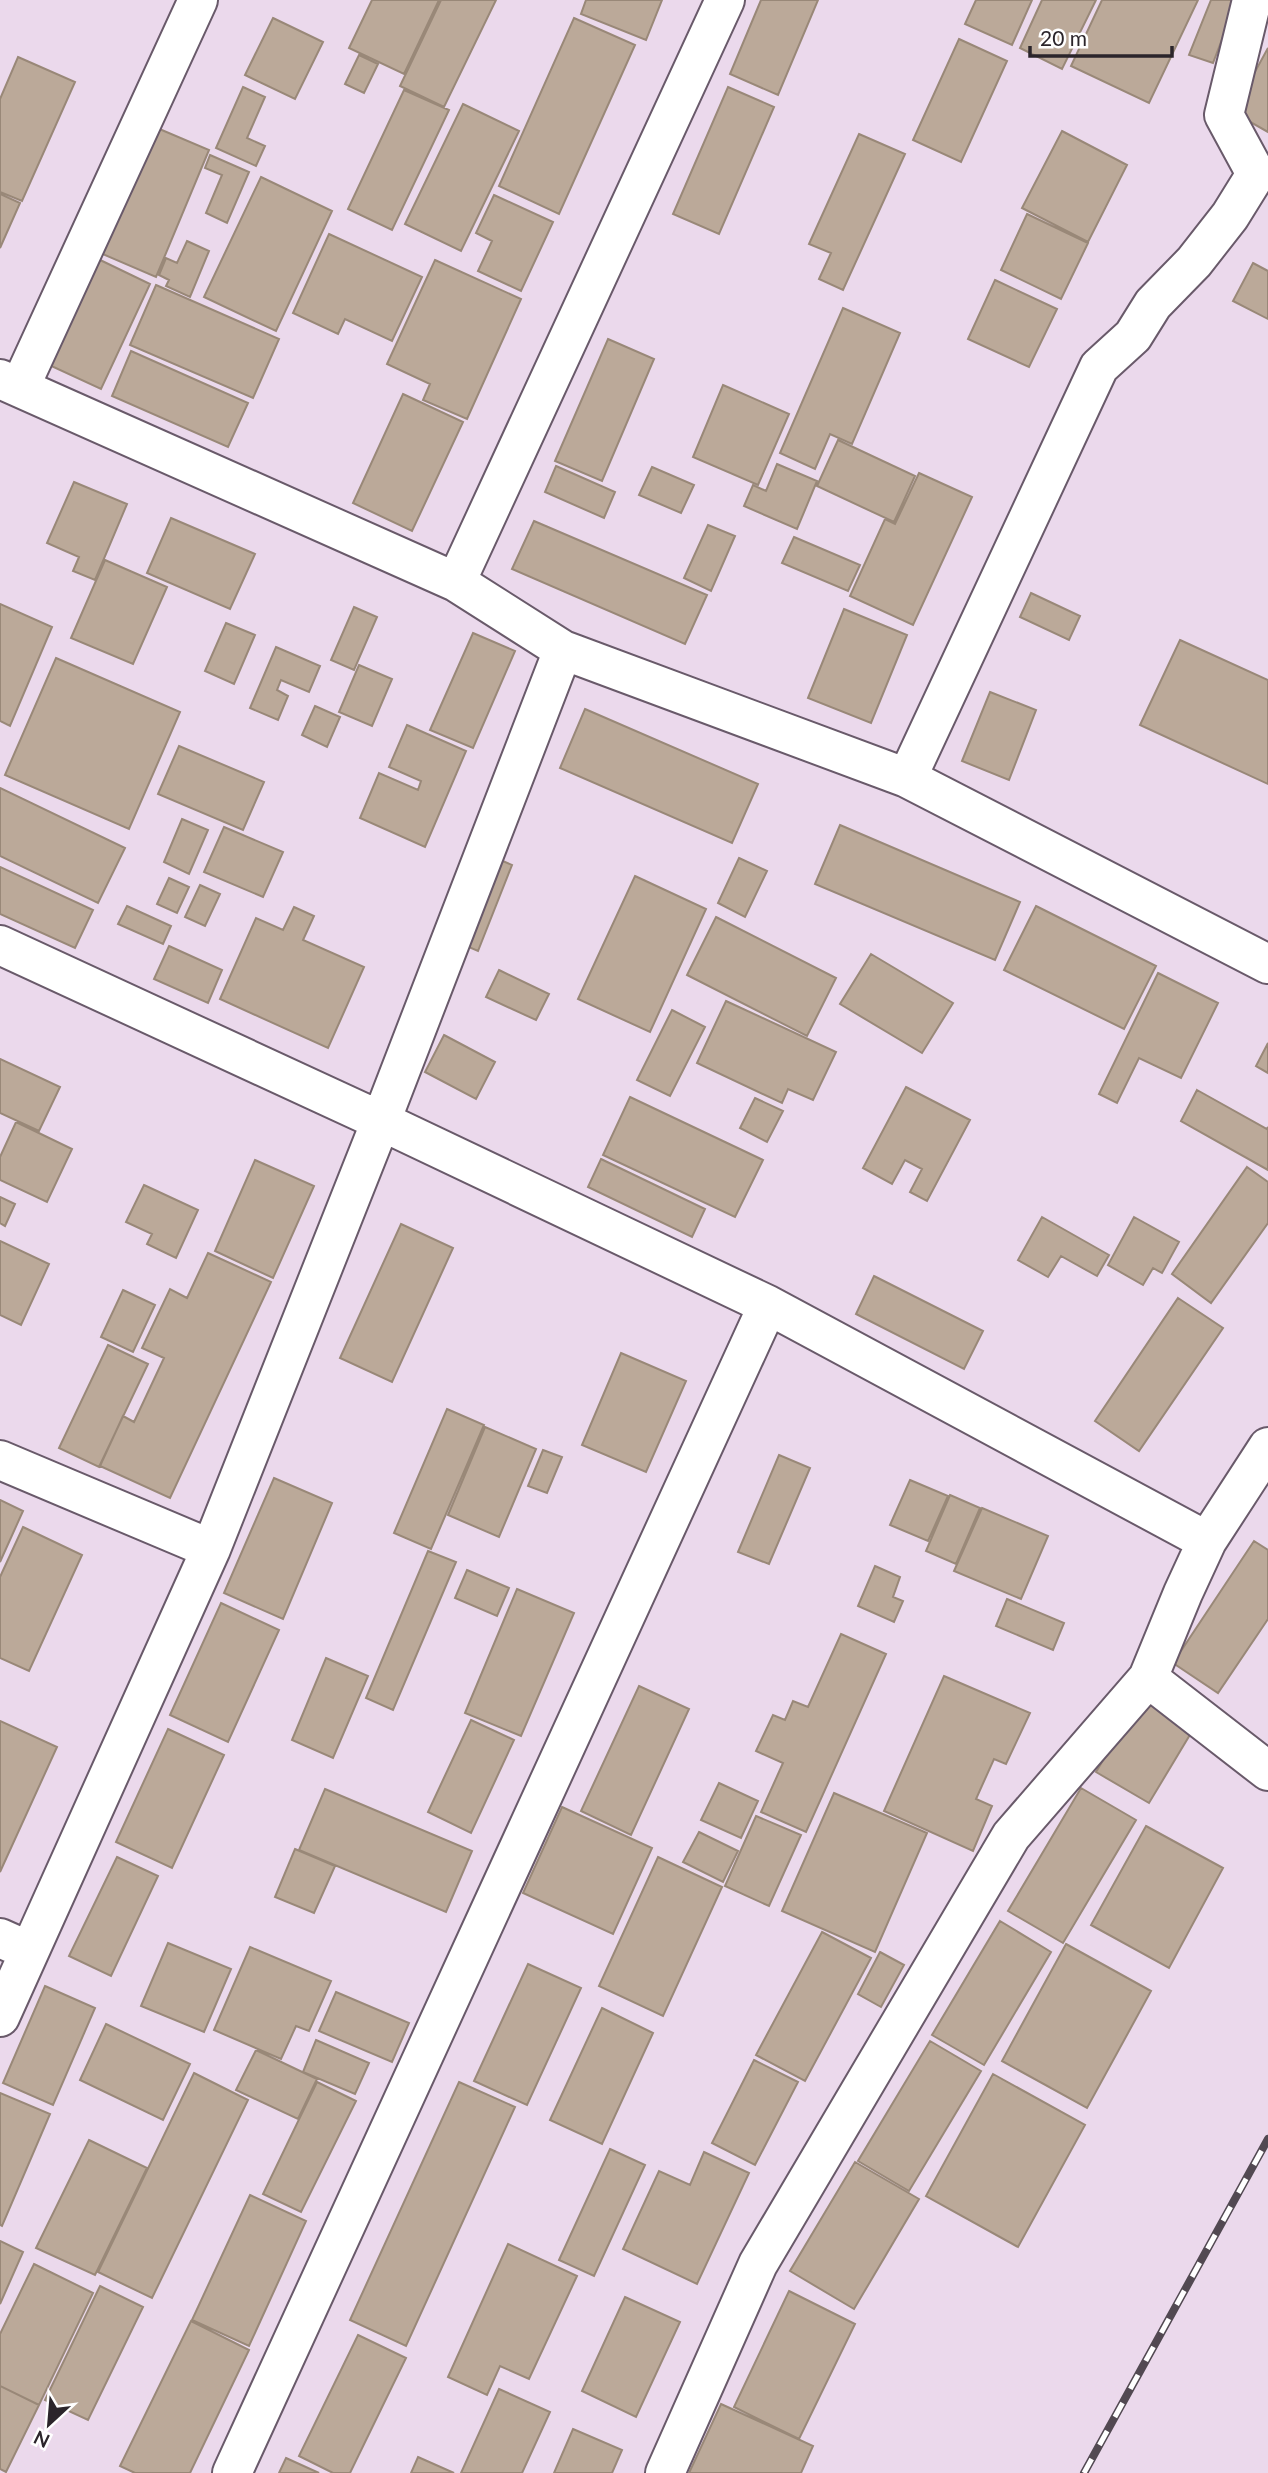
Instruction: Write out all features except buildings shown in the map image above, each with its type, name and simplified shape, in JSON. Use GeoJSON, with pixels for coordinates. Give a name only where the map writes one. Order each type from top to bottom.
{"type":"FeatureCollection","features":[{"type":"Feature","properties":{"kind":"street"},"geometry":{"type":"LineString","coordinates":[[198,0],[10,383],[456,582],[563,650],[907,778],[1268,964]]}},
{"type":"Feature","properties":{"kind":"street"},"geometry":{"type":"LineString","coordinates":[[456,582],[725,0]]}},
{"type":"Feature","properties":{"kind":"street"},"geometry":{"type":"LineString","coordinates":[[907,778],[1099,367],[1133,336],[1153,304],[1194,262],[1230,216],[1256,174],[1224,115],[1252,0]]}},
{"type":"Feature","properties":{"kind":"street"},"geometry":{"type":"LineString","coordinates":[[0,2017],[14,1944],[211,1549],[382,1121],[563,650]]}},
{"type":"Feature","properties":{"kind":"street"},"geometry":{"type":"LineString","coordinates":[[0,945],[382,1121],[768,1305],[1207,1541]]}},
{"type":"Feature","properties":{"kind":"street"},"geometry":{"type":"LineString","coordinates":[[232,2473],[768,1305]]}},
{"type":"Feature","properties":{"kind":"street"},"geometry":{"type":"LineString","coordinates":[[665,2473],[758,2264],[1011,1836],[1148,1678],[1207,1541],[1268,1447]]}},
{"type":"Feature","properties":{"kind":"street"},"geometry":{"type":"LineString","coordinates":[[0,1460],[211,1549]]}},
{"type":"Feature","properties":{"kind":"street"},"geometry":{"type":"LineString","coordinates":[[1148,1678],[1268,1771]]}},
{"type":"Feature","properties":{"kind":"railway"},"geometry":{"type":"LineString","coordinates":[[1084,2473],[1268,2139]]}}]}
